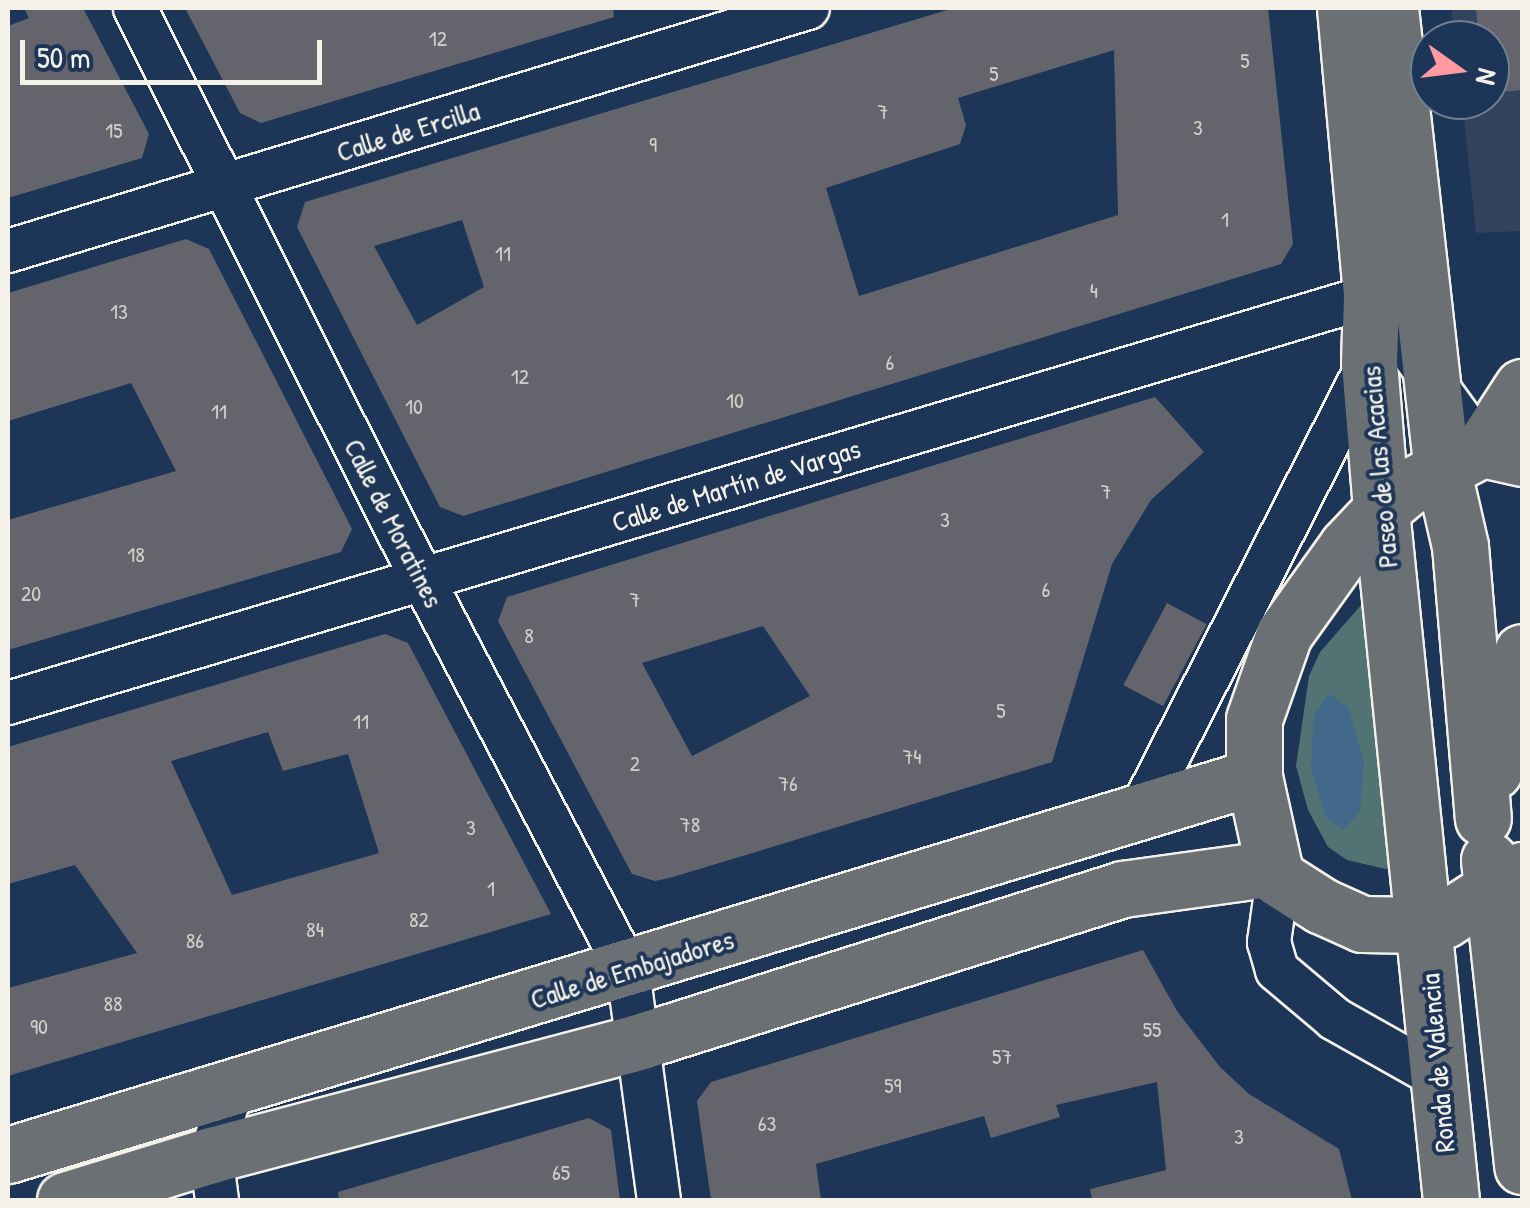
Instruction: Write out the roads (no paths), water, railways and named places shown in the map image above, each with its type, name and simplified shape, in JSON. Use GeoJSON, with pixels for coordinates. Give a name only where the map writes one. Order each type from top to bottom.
{"type":"FeatureCollection","features":[{"type":"Feature","properties":{"kind":"main road","name":"Paseo de las Acacias"},"geometry":{"type":"LineString","coordinates":[[1345,8],[1372,296],[1370,363],[1381,510],[1424,925]]}},
{"type":"Feature","properties":{"kind":"main road"},"geometry":{"type":"LineString","coordinates":[[1390,8],[1431,374],[1482,458]]}},
{"type":"Feature","properties":{"kind":"main road"},"geometry":{"type":"LineString","coordinates":[[1522,387],[1482,458],[1460,546],[1483,818],[1508,881],[1522,1142]]}},
{"type":"Feature","properties":{"kind":"main road"},"geometry":{"type":"LineString","coordinates":[[1276,873],[1254,777],[1254,719],[1265,674],[1309,594],[1381,510],[1482,458]]}},
{"type":"Feature","properties":{"kind":"main road"},"geometry":{"type":"LineString","coordinates":[[1483,818],[1522,652]]}},
{"type":"Feature","properties":{"kind":"main road","name":"Calle de Embajadores"},"geometry":{"type":"LineString","coordinates":[[8,1156],[628,971],[1254,777]]}},
{"type":"Feature","properties":{"kind":"main road"},"geometry":{"type":"LineString","coordinates":[[65,1200],[214,1178],[1123,889],[1276,873],[1362,924],[1424,925],[1508,881]]}},
{"type":"Feature","properties":{"kind":"main road","name":"Ronda de Valencia"},"geometry":{"type":"LineString","coordinates":[[1424,925],[1451,1200]]}},
{"type":"Feature","properties":{"kind":"street","name":"Calle de Moratines"},"geometry":{"type":"LineString","coordinates":[[135,8],[422,580],[628,971],[659,1200]]}},
{"type":"Feature","properties":{"kind":"street","name":"Calle de Ercilla"},"geometry":{"type":"LineString","coordinates":[[8,251],[808,8]]}},
{"type":"Feature","properties":{"kind":"street"},"geometry":{"type":"LineString","coordinates":[[1372,296],[1431,374]]}},
{"type":"Feature","properties":{"kind":"street","name":"Calle de Martín de Vargas"},"geometry":{"type":"LineString","coordinates":[[8,703],[1372,296]]}},
{"type":"Feature","properties":{"kind":"street"},"geometry":{"type":"LineString","coordinates":[[1141,810],[1370,363]]}},
{"type":"Feature","properties":{"kind":"street"},"geometry":{"type":"LineString","coordinates":[[1276,873],[1269,942],[1277,970],[1334,1019],[1438,1077]]}},
{"type":"Feature","properties":{"kind":"street"},"geometry":{"type":"LineString","coordinates":[[214,1178],[232,1089]]}}]}
